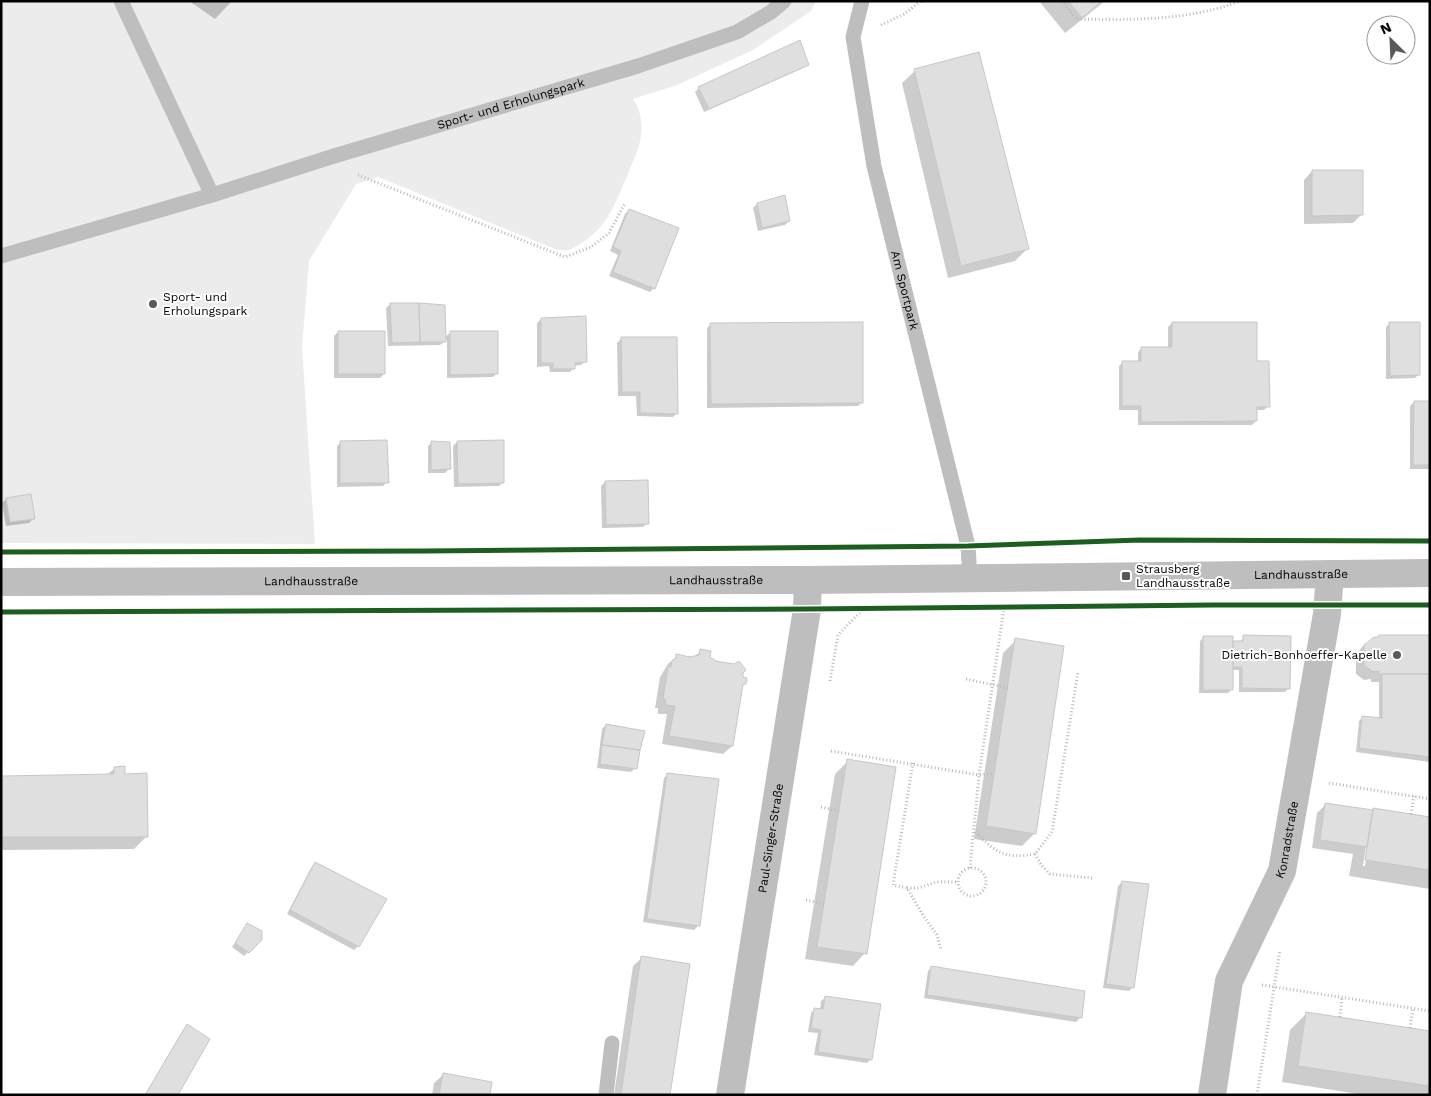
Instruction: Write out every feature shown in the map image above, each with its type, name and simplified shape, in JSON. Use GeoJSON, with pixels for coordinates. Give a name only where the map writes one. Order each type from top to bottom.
{"type":"FeatureCollection","features":[{"type":"Feature","properties":{"kind":"street","name":"Landhausstraße"},"geometry":{"type":"LineString","coordinates":[[1,582],[808,580],[1430,573]]}},
{"type":"Feature","properties":{"kind":"street","name":"Konradstraße"},"geometry":{"type":"LineString","coordinates":[[1212,1095],[1229,981],[1282,871],[1327,614],[1330,574]]}},
{"type":"Feature","properties":{"kind":"street","name":"Paul-Singer-Straße"},"geometry":{"type":"LineString","coordinates":[[730,1095],[807,609],[808,580]]}},
{"type":"Feature","properties":{"kind":"lane"},"geometry":{"type":"LineString","coordinates":[[121,1],[212,196]]}},
{"type":"Feature","properties":{"kind":"lane","name":"Sport- und Erholungspark"},"geometry":{"type":"LineString","coordinates":[[1,256],[212,196],[334,156],[638,66],[737,32],[771,12],[784,1]]}},
{"type":"Feature","properties":{"kind":"lane","name":"Am Sportpark"},"geometry":{"type":"LineString","coordinates":[[862,1],[853,37],[874,166],[968,546],[970,578]]}},
{"type":"Feature","properties":{"kind":"lane"},"geometry":{"type":"LineString","coordinates":[[606,1095],[612,1043]]}},
{"type":"Feature","properties":{"kind":"path"},"geometry":{"type":"LineString","coordinates":[[887,23],[904,14],[921,1]]}},
{"type":"Feature","properties":{"kind":"path"},"geometry":{"type":"LineString","coordinates":[[1062,1],[1076,19],[1115,20],[1166,17],[1224,7],[1240,1]]}},
{"type":"Feature","properties":{"kind":"path"},"geometry":{"type":"LineString","coordinates":[[334,156],[338,167],[565,257],[591,247],[608,233],[625,203]]}},
{"type":"Feature","properties":{"kind":"path"},"geometry":{"type":"LineString","coordinates":[[970,868],[979,775],[1004,607]]}},
{"type":"Feature","properties":{"kind":"path"},"geometry":{"type":"LineString","coordinates":[[829,682],[838,635],[865,608]]}},
{"type":"Feature","properties":{"kind":"path"},"geometry":{"type":"LineString","coordinates":[[974,832],[988,845],[1003,854],[1020,857],[1035,854],[1052,832],[1078,672]]}},
{"type":"Feature","properties":{"kind":"path"},"geometry":{"type":"LineString","coordinates":[[966,679],[1008,688]]}},
{"type":"Feature","properties":{"kind":"path"},"geometry":{"type":"LineString","coordinates":[[830,750],[979,775],[994,773]]}},
{"type":"Feature","properties":{"kind":"path"},"geometry":{"type":"LineString","coordinates":[[913,763],[893,885],[919,888],[936,882],[958,882]]}},
{"type":"Feature","properties":{"kind":"path"},"geometry":{"type":"LineString","coordinates":[[1299,779],[1430,799]]}},
{"type":"Feature","properties":{"kind":"path"},"geometry":{"type":"LineString","coordinates":[[1411,814],[1414,796]]}},
{"type":"Feature","properties":{"kind":"path"},"geometry":{"type":"LineString","coordinates":[[821,808],[839,811]]}},
{"type":"Feature","properties":{"kind":"path"},"geometry":{"type":"LineString","coordinates":[[1035,854],[1042,866],[1050,874],[1093,878]]}},
{"type":"Feature","properties":{"kind":"path"},"geometry":{"type":"LineString","coordinates":[[970,868],[980,870],[986,882],[983,891],[974,896],[965,894],[959,887],[958,882],[960,875],[970,868]]}},
{"type":"Feature","properties":{"kind":"path"},"geometry":{"type":"LineString","coordinates":[[907,888],[937,935],[942,950]]}},
{"type":"Feature","properties":{"kind":"path"},"geometry":{"type":"LineString","coordinates":[[806,900],[824,904]]}},
{"type":"Feature","properties":{"kind":"path"},"geometry":{"type":"LineString","coordinates":[[1257,1095],[1280,949]]}},
{"type":"Feature","properties":{"kind":"path"},"geometry":{"type":"LineString","coordinates":[[1229,981],[1274,986],[1430,1011]]}},
{"type":"Feature","properties":{"kind":"path"},"geometry":{"type":"LineString","coordinates":[[1340,1017],[1342,997]]}},
{"type":"Feature","properties":{"kind":"path"},"geometry":{"type":"LineString","coordinates":[[1410,1028],[1413,1009]]}},
{"type":"Feature","properties":{"kind":"shaded area","name":"Sport- und Erholungspark"},"geometry":{"type":"Polygon","coordinates":[[[1,1],[816,1],[811,11],[753,50],[677,85],[633,99],[639,111],[642,131],[633,161],[610,214],[590,237],[571,249],[555,249],[378,177],[356,184],[309,261],[302,347],[315,544],[1,543],[1,1]]]}},
{"type":"Feature","properties":{"kind":"building"},"geometry":{"type":"Polygon","coordinates":[[[1068,1],[1102,1],[1082,18],[1068,1]]]}},
{"type":"Feature","properties":{"kind":"building"},"geometry":{"type":"Polygon","coordinates":[[[800,40],[809,65],[709,109],[698,87],[800,40]]]}},
{"type":"Feature","properties":{"kind":"building"},"geometry":{"type":"Polygon","coordinates":[[[979,52],[1029,249],[961,266],[914,69],[979,52]]]}},
{"type":"Feature","properties":{"kind":"building"},"geometry":{"type":"Polygon","coordinates":[[[1312,170],[1363,170],[1363,215],[1312,216],[1312,170]]]}},
{"type":"Feature","properties":{"kind":"building"},"geometry":{"type":"Polygon","coordinates":[[[785,195],[790,221],[762,228],[757,203],[785,195]]]}},
{"type":"Feature","properties":{"kind":"building"},"geometry":{"type":"Polygon","coordinates":[[[629,209],[679,228],[655,289],[613,272],[621,251],[613,247],[629,209]]]}},
{"type":"Feature","properties":{"kind":"building"},"geometry":{"type":"Polygon","coordinates":[[[390,303],[419,303],[420,342],[392,343],[390,303]]]}},
{"type":"Feature","properties":{"kind":"building"},"geometry":{"type":"Polygon","coordinates":[[[419,303],[445,305],[446,342],[420,342],[419,303]]]}},
{"type":"Feature","properties":{"kind":"building"},"geometry":{"type":"Polygon","coordinates":[[[586,316],[587,362],[575,363],[575,369],[553,369],[553,363],[541,363],[541,318],[586,316]]]}},
{"type":"Feature","properties":{"kind":"building"},"geometry":{"type":"Polygon","coordinates":[[[863,322],[863,403],[711,404],[710,323],[863,322]]]}},
{"type":"Feature","properties":{"kind":"building"},"geometry":{"type":"Polygon","coordinates":[[[1172,322],[1257,322],[1257,361],[1269,361],[1270,407],[1257,407],[1257,421],[1141,422],[1141,406],[1122,406],[1122,361],[1141,361],[1141,347],[1172,347],[1172,322]]]}},
{"type":"Feature","properties":{"kind":"building"},"geometry":{"type":"Polygon","coordinates":[[[1389,322],[1420,322],[1420,375],[1390,376],[1389,322]]]}},
{"type":"Feature","properties":{"kind":"building"},"geometry":{"type":"Polygon","coordinates":[[[338,331],[385,331],[385,374],[338,374],[338,331]]]}},
{"type":"Feature","properties":{"kind":"building"},"geometry":{"type":"Polygon","coordinates":[[[450,331],[498,331],[498,374],[450,375],[450,331]]]}},
{"type":"Feature","properties":{"kind":"building"},"geometry":{"type":"Polygon","coordinates":[[[621,337],[677,337],[678,414],[640,413],[640,392],[622,392],[621,337]]]}},
{"type":"Feature","properties":{"kind":"building"},"geometry":{"type":"Polygon","coordinates":[[[1414,401],[1430,401],[1430,465],[1413,465],[1414,401]]]}},
{"type":"Feature","properties":{"kind":"building"},"geometry":{"type":"Polygon","coordinates":[[[387,440],[389,483],[340,483],[340,441],[387,440]]]}},
{"type":"Feature","properties":{"kind":"building"},"geometry":{"type":"Polygon","coordinates":[[[504,440],[504,483],[458,484],[457,441],[504,440]]]}},
{"type":"Feature","properties":{"kind":"building"},"geometry":{"type":"Polygon","coordinates":[[[431,441],[450,442],[451,469],[431,470],[431,441]]]}},
{"type":"Feature","properties":{"kind":"building"},"geometry":{"type":"Polygon","coordinates":[[[648,480],[649,524],[606,525],[605,481],[648,480]]]}},
{"type":"Feature","properties":{"kind":"building"},"geometry":{"type":"Polygon","coordinates":[[[31,494],[35,519],[10,522],[6,498],[31,494]]]}},
{"type":"Feature","properties":{"kind":"building"},"geometry":{"type":"Polygon","coordinates":[[[1243,635],[1291,636],[1290,689],[1242,688],[1242,667],[1233,667],[1233,641],[1243,641],[1243,635]]]}},
{"type":"Feature","properties":{"kind":"building","name":"Dietrich-Bonhoeffer-Kapelle"},"geometry":{"type":"Polygon","coordinates":[[[1379,635],[1430,635],[1430,674],[1379,674],[1379,671],[1373,672],[1364,665],[1364,645],[1379,635]]]}},
{"type":"Feature","properties":{"kind":"building"},"geometry":{"type":"Polygon","coordinates":[[[1203,636],[1233,636],[1233,690],[1203,690],[1203,636]]]}},
{"type":"Feature","properties":{"kind":"building"},"geometry":{"type":"Polygon","coordinates":[[[1015,638],[1064,646],[1036,834],[986,826],[1015,638]]]}},
{"type":"Feature","properties":{"kind":"building"},"geometry":{"type":"Polygon","coordinates":[[[700,649],[711,651],[710,657],[716,661],[734,664],[739,661],[746,670],[743,673],[743,677],[747,678],[746,684],[743,684],[733,746],[669,736],[675,706],[665,705],[666,700],[663,699],[668,667],[671,667],[676,654],[690,657],[699,655],[700,649]]]}},
{"type":"Feature","properties":{"kind":"building"},"geometry":{"type":"Polygon","coordinates":[[[1382,674],[1430,674],[1430,757],[1359,748],[1362,716],[1382,718],[1382,674]]]}},
{"type":"Feature","properties":{"kind":"building"},"geometry":{"type":"Polygon","coordinates":[[[606,724],[645,731],[640,750],[602,745],[606,724]]]}},
{"type":"Feature","properties":{"kind":"building"},"geometry":{"type":"Polygon","coordinates":[[[602,745],[640,750],[637,769],[600,764],[602,745]]]}},
{"type":"Feature","properties":{"kind":"building"},"geometry":{"type":"Polygon","coordinates":[[[847,759],[896,767],[867,954],[817,947],[847,759]]]}},
{"type":"Feature","properties":{"kind":"building"},"geometry":{"type":"Polygon","coordinates":[[[125,766],[125,774],[147,773],[148,837],[1,837],[1,776],[114,774],[114,767],[125,766]]]}},
{"type":"Feature","properties":{"kind":"building"},"geometry":{"type":"Polygon","coordinates":[[[667,773],[719,779],[700,926],[647,919],[667,773]]]}},
{"type":"Feature","properties":{"kind":"building"},"geometry":{"type":"Polygon","coordinates":[[[1325,803],[1373,810],[1367,847],[1320,840],[1325,803]]]}},
{"type":"Feature","properties":{"kind":"building"},"geometry":{"type":"Polygon","coordinates":[[[1373,808],[1430,817],[1430,870],[1365,860],[1373,808]]]}},
{"type":"Feature","properties":{"kind":"building"},"geometry":{"type":"Polygon","coordinates":[[[315,862],[387,899],[359,947],[290,910],[315,862]]]}},
{"type":"Feature","properties":{"kind":"building"},"geometry":{"type":"Polygon","coordinates":[[[1122,881],[1149,884],[1134,988],[1106,984],[1122,881]]]}},
{"type":"Feature","properties":{"kind":"building"},"geometry":{"type":"Polygon","coordinates":[[[247,923],[262,931],[262,940],[249,953],[235,943],[247,923]]]}},
{"type":"Feature","properties":{"kind":"building"},"geometry":{"type":"Polygon","coordinates":[[[641,956],[690,964],[670,1095],[621,1095],[641,956]]]}},
{"type":"Feature","properties":{"kind":"building"},"geometry":{"type":"Polygon","coordinates":[[[931,966],[1085,991],[1082,1018],[927,995],[931,966]]]}},
{"type":"Feature","properties":{"kind":"building"},"geometry":{"type":"Polygon","coordinates":[[[825,996],[881,1004],[872,1060],[818,1052],[821,1030],[811,1028],[814,1008],[823,1009],[825,996]]]}},
{"type":"Feature","properties":{"kind":"building"},"geometry":{"type":"Polygon","coordinates":[[[1306,1012],[1430,1031],[1430,1086],[1298,1066],[1306,1012]]]}},
{"type":"Feature","properties":{"kind":"building"},"geometry":{"type":"Polygon","coordinates":[[[187,1024],[210,1039],[178,1095],[145,1095],[187,1024]]]}},
{"type":"Feature","properties":{"kind":"building"},"geometry":{"type":"Polygon","coordinates":[[[443,1073],[492,1082],[490,1095],[439,1095],[443,1073]]]}},
{"type":"Feature","properties":{"kind":"cycle path"},"geometry":{"type":"LineString","coordinates":[[1,552],[425,551],[968,546],[1140,540],[1430,541]]}},
{"type":"Feature","properties":{"kind":"cycle path"},"geometry":{"type":"LineString","coordinates":[[1,612],[1430,605]]}},
{"type":"Feature","properties":{"kind":"place","name":"Sport- und Erholungspark"},"geometry":{"type":"Point","coordinates":[153,304]}},
{"type":"Feature","properties":{"kind":"place","name":"Strausberg Landhausstraße"},"geometry":{"type":"Point","coordinates":[1126,576]}},
{"type":"Feature","properties":{"kind":"place","name":"Dietrich-Bonhoeffer-Kapelle"},"geometry":{"type":"Point","coordinates":[1397,655]}}]}
